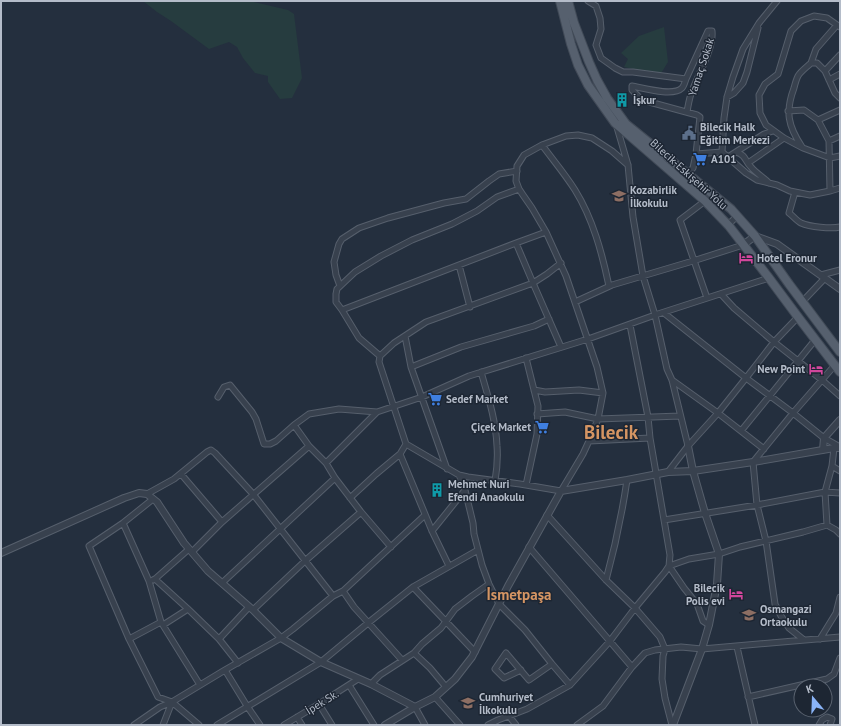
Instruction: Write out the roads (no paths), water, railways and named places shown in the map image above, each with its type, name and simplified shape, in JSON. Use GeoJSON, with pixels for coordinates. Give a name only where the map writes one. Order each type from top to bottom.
{"type":"FeatureCollection","features":[{"type":"Feature","properties":{"kind":"main road","name":"Bilecik-Eskişehir Yolu"},"geometry":{"type":"LineString","coordinates":[[560,1],[571,44],[584,79],[615,122],[705,201],[728,225],[837,369]]}},
{"type":"Feature","properties":{"kind":"main road","name":"Bilecik-Eskişehir Yolu"},"geometry":{"type":"LineString","coordinates":[[569,1],[574,22],[588,62],[607,98],[626,124],[731,209],[755,236],[840,352]]}},
{"type":"Feature","properties":{"kind":"street"},"geometry":{"type":"LineString","coordinates":[[588,1],[596,6],[600,18],[601,29],[596,45],[600,58],[623,72],[686,79],[682,88],[674,92],[632,86],[632,90],[642,100],[697,115],[700,118],[693,168],[687,174]]}},
{"type":"Feature","properties":{"kind":"street"},"geometry":{"type":"LineString","coordinates":[[722,152],[724,118],[732,77],[743,49],[759,24],[777,1]]}},
{"type":"Feature","properties":{"kind":"street"},"geometry":{"type":"LineString","coordinates":[[803,148],[794,135],[790,124],[788,111],[791,96],[798,75],[811,62],[816,49],[838,26],[827,18],[814,16],[801,21],[792,32],[778,74],[765,84],[759,95],[760,113],[766,125],[784,138],[803,148],[830,158],[840,156]]}},
{"type":"Feature","properties":{"kind":"street"},"geometry":{"type":"LineString","coordinates":[[727,97],[734,94],[743,83],[759,24]]}},
{"type":"Feature","properties":{"kind":"street","name":"Yamaç Sokak"},"geometry":{"type":"LineString","coordinates":[[686,79],[708,31],[712,31],[705,61],[691,94],[687,112]]}},
{"type":"Feature","properties":{"kind":"street"},"geometry":{"type":"LineString","coordinates":[[825,71],[840,55]]}},
{"type":"Feature","properties":{"kind":"street"},"geometry":{"type":"LineString","coordinates":[[811,62],[817,63],[825,71],[835,93],[840,98]]}},
{"type":"Feature","properties":{"kind":"street"},"geometry":{"type":"LineString","coordinates":[[829,80],[840,74]]}},
{"type":"Feature","properties":{"kind":"street"},"geometry":{"type":"LineString","coordinates":[[788,111],[804,110],[818,120],[829,141],[830,191]]}},
{"type":"Feature","properties":{"kind":"street"},"geometry":{"type":"LineString","coordinates":[[818,120],[840,110]]}},
{"type":"Feature","properties":{"kind":"street"},"geometry":{"type":"LineString","coordinates":[[615,122],[628,165],[633,217],[642,276],[655,315],[693,471],[719,554],[717,584],[709,625],[702,649],[672,725]]}},
{"type":"Feature","properties":{"kind":"street"},"geometry":{"type":"LineString","coordinates":[[728,157],[764,134],[773,131]]}},
{"type":"Feature","properties":{"kind":"street"},"geometry":{"type":"LineString","coordinates":[[385,725],[415,707],[435,698],[455,679],[472,657],[529,547],[583,454],[598,419],[603,393],[588,339],[561,263],[546,232],[519,189],[516,181],[517,166],[524,155],[542,145],[566,136],[578,135],[592,138],[612,151],[628,165]]}},
{"type":"Feature","properties":{"kind":"street"},"geometry":{"type":"LineString","coordinates":[[829,141],[840,136]]}},
{"type":"Feature","properties":{"kind":"street"},"geometry":{"type":"LineString","coordinates":[[748,163],[784,138]]}},
{"type":"Feature","properties":{"kind":"street"},"geometry":{"type":"LineString","coordinates":[[542,145],[575,190],[584,207],[604,260],[609,286]]}},
{"type":"Feature","properties":{"kind":"street"},"geometry":{"type":"LineString","coordinates":[[696,154],[722,152],[746,173],[757,180],[795,192],[810,195],[840,188]]}},
{"type":"Feature","properties":{"kind":"street"},"geometry":{"type":"LineString","coordinates":[[736,152],[746,158],[752,169],[769,183]]}},
{"type":"Feature","properties":{"kind":"street"},"geometry":{"type":"LineString","coordinates":[[340,286],[334,262],[342,239],[359,228],[388,218],[444,203],[466,199],[499,174],[517,171]]}},
{"type":"Feature","properties":{"kind":"street"},"geometry":{"type":"LineString","coordinates":[[380,356],[360,338],[336,302],[337,289],[355,272],[381,256],[412,240],[452,224],[477,211],[497,197],[519,189]]}},
{"type":"Feature","properties":{"kind":"street"},"geometry":{"type":"LineString","coordinates":[[795,192],[789,213],[801,223],[817,227],[840,227]]}},
{"type":"Feature","properties":{"kind":"street"},"geometry":{"type":"LineString","coordinates":[[705,201],[680,220],[707,298]]}},
{"type":"Feature","properties":{"kind":"street"},"geometry":{"type":"LineString","coordinates":[[728,225],[737,216]]}},
{"type":"Feature","properties":{"kind":"street"},"geometry":{"type":"LineString","coordinates":[[342,310],[546,232]]}},
{"type":"Feature","properties":{"kind":"street"},"geometry":{"type":"LineString","coordinates":[[575,302],[609,286],[693,261],[743,244],[755,236],[777,244],[840,289]]}},
{"type":"Feature","properties":{"kind":"street"},"geometry":{"type":"LineString","coordinates":[[516,243],[561,347]]}},
{"type":"Feature","properties":{"kind":"street"},"geometry":{"type":"LineString","coordinates":[[561,263],[533,283],[426,322],[394,343],[380,356],[378,362],[406,444],[447,469],[468,478],[561,491],[668,472],[693,471],[838,448]]}},
{"type":"Feature","properties":{"kind":"street"},"geometry":{"type":"LineString","coordinates":[[459,265],[470,307]]}},
{"type":"Feature","properties":{"kind":"street"},"geometry":{"type":"LineString","coordinates":[[802,302],[823,277],[840,270]]}},
{"type":"Feature","properties":{"kind":"street"},"geometry":{"type":"LineString","coordinates":[[218,397],[224,387],[230,385],[252,412],[256,419],[264,444],[270,444],[276,441],[309,414],[339,409],[377,412],[422,397],[469,376],[588,339],[655,315],[769,278]]}},
{"type":"Feature","properties":{"kind":"street"},"geometry":{"type":"LineString","coordinates":[[721,294],[734,308],[840,396]]}},
{"type":"Feature","properties":{"kind":"street"},"geometry":{"type":"LineString","coordinates":[[664,313],[838,448]]}},
{"type":"Feature","properties":{"kind":"street"},"geometry":{"type":"LineString","coordinates":[[668,472],[688,446],[718,413],[774,342],[798,317]]}},
{"type":"Feature","properties":{"kind":"street"},"geometry":{"type":"LineString","coordinates":[[411,367],[461,347],[534,326],[549,320]]}},
{"type":"Feature","properties":{"kind":"street"},"geometry":{"type":"LineString","coordinates":[[630,325],[648,417],[650,438],[670,556],[669,566],[697,604],[703,621],[709,625]]}},
{"type":"Feature","properties":{"kind":"street"},"geometry":{"type":"LineString","coordinates":[[405,336],[411,367],[447,469]]}},
{"type":"Feature","properties":{"kind":"street"},"geometry":{"type":"LineString","coordinates":[[742,431],[815,340]]}},
{"type":"Feature","properties":{"kind":"street"},"geometry":{"type":"LineString","coordinates":[[526,358],[538,406],[537,434],[526,485]]}},
{"type":"Feature","properties":{"kind":"street"},"geometry":{"type":"LineString","coordinates":[[804,640],[789,628],[775,604],[766,541],[757,505],[753,462],[822,380],[837,369]]}},
{"type":"Feature","properties":{"kind":"street"},"geometry":{"type":"LineString","coordinates":[[481,372],[492,408],[496,428],[497,452],[495,481]]}},
{"type":"Feature","properties":{"kind":"street"},"geometry":{"type":"LineString","coordinates":[[672,380],[718,413],[764,449]]}},
{"type":"Feature","properties":{"kind":"street"},"geometry":{"type":"LineString","coordinates":[[534,390],[545,392],[579,390],[603,393]]}},
{"type":"Feature","properties":{"kind":"street"},"geometry":{"type":"LineString","coordinates":[[326,463],[377,412]]}},
{"type":"Feature","properties":{"kind":"street"},"geometry":{"type":"LineString","coordinates":[[538,414],[565,412],[598,419],[680,416]]}},
{"type":"Feature","properties":{"kind":"street"},"geometry":{"type":"LineString","coordinates":[[823,450],[824,438],[840,420]]}},
{"type":"Feature","properties":{"kind":"street"},"geometry":{"type":"LineString","coordinates":[[294,425],[309,446],[326,463],[350,498],[390,547]]}},
{"type":"Feature","properties":{"kind":"street"},"geometry":{"type":"LineString","coordinates":[[589,441],[650,438]]}},
{"type":"Feature","properties":{"kind":"street"},"geometry":{"type":"LineString","coordinates":[[350,498],[400,454],[406,444]]}},
{"type":"Feature","properties":{"kind":"street"},"geometry":{"type":"LineString","coordinates":[[149,581],[155,579],[190,551],[309,446]]}},
{"type":"Feature","properties":{"kind":"street"},"geometry":{"type":"LineString","coordinates":[[827,524],[825,492],[838,448]]}},
{"type":"Feature","properties":{"kind":"street"},"geometry":{"type":"LineString","coordinates":[[147,494],[171,482],[211,450],[253,494],[333,596]]}},
{"type":"Feature","properties":{"kind":"street"},"geometry":{"type":"LineString","coordinates":[[400,454],[425,515],[449,566]]}},
{"type":"Feature","properties":{"kind":"street"},"geometry":{"type":"LineString","coordinates":[[832,466],[840,471]]}},
{"type":"Feature","properties":{"kind":"street"},"geometry":{"type":"LineString","coordinates":[[181,474],[222,522]]}},
{"type":"Feature","properties":{"kind":"street"},"geometry":{"type":"LineString","coordinates":[[459,475],[465,490],[478,550],[489,584],[499,604],[525,630],[570,685]]}},
{"type":"Feature","properties":{"kind":"street"},"geometry":{"type":"LineString","coordinates":[[222,583],[335,478]]}},
{"type":"Feature","properties":{"kind":"street"},"geometry":{"type":"LineString","coordinates":[[606,580],[621,520],[627,480]]}},
{"type":"Feature","properties":{"kind":"street"},"geometry":{"type":"LineString","coordinates":[[432,531],[465,490]]}},
{"type":"Feature","properties":{"kind":"street"},"geometry":{"type":"LineString","coordinates":[[664,520],[825,492],[840,493]]}},
{"type":"Feature","properties":{"kind":"street"},"geometry":{"type":"LineString","coordinates":[[1,554],[124,498],[139,493],[147,494],[157,502],[184,543],[208,571],[281,638],[321,662],[370,684],[415,707],[425,725]]}},
{"type":"Feature","properties":{"kind":"street"},"geometry":{"type":"LineString","coordinates":[[153,499],[123,523],[89,546],[129,639],[158,697],[172,702],[199,725]]}},
{"type":"Feature","properties":{"kind":"street"},"geometry":{"type":"LineString","coordinates":[[219,639],[361,512]]}},
{"type":"Feature","properties":{"kind":"street"},"geometry":{"type":"LineString","coordinates":[[134,725],[160,707],[172,702],[281,638],[333,596],[343,591],[425,515]]}},
{"type":"Feature","properties":{"kind":"street"},"geometry":{"type":"LineString","coordinates":[[547,515],[606,580],[635,608],[660,637],[665,649],[663,656],[662,679],[672,725]]}},
{"type":"Feature","properties":{"kind":"street"},"geometry":{"type":"LineString","coordinates":[[123,523],[149,581],[162,624],[200,685]]}},
{"type":"Feature","properties":{"kind":"street"},"geometry":{"type":"LineString","coordinates":[[827,524],[840,534]]}},
{"type":"Feature","properties":{"kind":"street"},"geometry":{"type":"LineString","coordinates":[[488,725],[527,709],[570,685],[610,641],[669,566],[689,559],[719,554],[740,547],[803,532],[827,524]]}},
{"type":"Feature","properties":{"kind":"street"},"geometry":{"type":"LineString","coordinates":[[529,547],[632,667]]}},
{"type":"Feature","properties":{"kind":"street"},"geometry":{"type":"LineString","coordinates":[[217,725],[246,706],[321,662],[413,587],[478,550]]}},
{"type":"Feature","properties":{"kind":"street"},"geometry":{"type":"LineString","coordinates":[[155,579],[219,639],[238,663]]}},
{"type":"Feature","properties":{"kind":"street"},"geometry":{"type":"LineString","coordinates":[[370,684],[380,675],[414,653],[440,628],[455,609],[489,584]]}},
{"type":"Feature","properties":{"kind":"street"},"geometry":{"type":"LineString","coordinates":[[413,587],[475,652]]}},
{"type":"Feature","properties":{"kind":"street"},"geometry":{"type":"LineString","coordinates":[[343,591],[354,607],[402,660]]}},
{"type":"Feature","properties":{"kind":"street"},"geometry":{"type":"LineString","coordinates":[[820,639],[836,613],[840,597]]}},
{"type":"Feature","properties":{"kind":"street"},"geometry":{"type":"LineString","coordinates":[[129,639],[162,624],[188,609]]}},
{"type":"Feature","properties":{"kind":"street"},"geometry":{"type":"LineString","coordinates":[[577,725],[603,706],[632,667],[645,653],[654,650],[681,647],[702,649],[736,647],[840,637]]}},
{"type":"Feature","properties":{"kind":"street"},"geometry":{"type":"LineString","coordinates":[[736,647],[755,725]]}},
{"type":"Feature","properties":{"kind":"street"},"geometry":{"type":"LineString","coordinates":[[414,653],[430,668],[446,687]]}},
{"type":"Feature","properties":{"kind":"street"},"geometry":{"type":"LineString","coordinates":[[521,670],[504,678],[495,669],[506,653],[521,670],[529,680],[552,664]]}},
{"type":"Feature","properties":{"kind":"street"},"geometry":{"type":"LineString","coordinates":[[748,697],[827,680],[834,674],[840,658]]}},
{"type":"Feature","properties":{"kind":"street"},"geometry":{"type":"LineString","coordinates":[[225,670],[246,706],[260,725]]}},
{"type":"Feature","properties":{"kind":"street","name":"İpek Sk."},"geometry":{"type":"LineString","coordinates":[[284,725],[358,679]]}},
{"type":"Feature","properties":{"kind":"street"},"geometry":{"type":"LineString","coordinates":[[349,685],[374,725]]}},
{"type":"Feature","properties":{"kind":"street"},"geometry":{"type":"LineString","coordinates":[[435,698],[460,725]]}},
{"type":"Feature","properties":{"kind":"street"},"geometry":{"type":"LineString","coordinates":[[163,725],[172,702]]}},
{"type":"Feature","properties":{"kind":"street"},"geometry":{"type":"LineString","coordinates":[[319,704],[332,725]]}},
{"type":"Feature","properties":{"kind":"street"},"geometry":{"type":"LineString","coordinates":[[509,716],[516,725]]}},
{"type":"Feature","properties":{"kind":"street"},"geometry":{"type":"LineString","coordinates":[[819,725],[822,720],[827,717],[832,719],[830,725]]}},
{"type":"Feature","properties":{"kind":"street"},"geometry":{"type":"LineString","coordinates":[[297,718],[302,725]]}},
{"type":"Feature","properties":{"kind":"place","name":"İşkur"},"geometry":{"type":"Point","coordinates":[622,100]}},
{"type":"Feature","properties":{"kind":"place","name":"Bilecik Halk Eğitim Merkezi"},"geometry":{"type":"Point","coordinates":[689,133]}},
{"type":"Feature","properties":{"kind":"place","name":"A101"},"geometry":{"type":"Point","coordinates":[700,159]}},
{"type":"Feature","properties":{"kind":"place","name":"Kozabirlik İlkokulu"},"geometry":{"type":"Point","coordinates":[619,196]}},
{"type":"Feature","properties":{"kind":"place","name":"Hotel Eronur"},"geometry":{"type":"Point","coordinates":[746,258]}},
{"type":"Feature","properties":{"kind":"place","name":"New Point"},"geometry":{"type":"Point","coordinates":[816,369]}},
{"type":"Feature","properties":{"kind":"place","name":"Sedef Market"},"geometry":{"type":"Point","coordinates":[435,399]}},
{"type":"Feature","properties":{"kind":"place","name":"Çiçek Market"},"geometry":{"type":"Point","coordinates":[542,427]}},
{"type":"Feature","properties":{"kind":"place","name":"Mehmet Nuri Efendi Anaokulu"},"geometry":{"type":"Point","coordinates":[437,490]}},
{"type":"Feature","properties":{"kind":"place","name":"Bilecik Polis evi"},"geometry":{"type":"Point","coordinates":[736,594]}},
{"type":"Feature","properties":{"kind":"place","name":"Osmangazi Ortaokulu"},"geometry":{"type":"Point","coordinates":[749,615]}},
{"type":"Feature","properties":{"kind":"place","name":"Cumhuriyet İlkokulu"},"geometry":{"type":"Point","coordinates":[468,703]}},
{"type":"Feature","properties":{"kind":"district","name":"Bilecik"},"geometry":{"type":"Point","coordinates":[611,432]}},
{"type":"Feature","properties":{"kind":"district","name":"İsmetpaşa"},"geometry":{"type":"Point","coordinates":[519,594]}}]}
